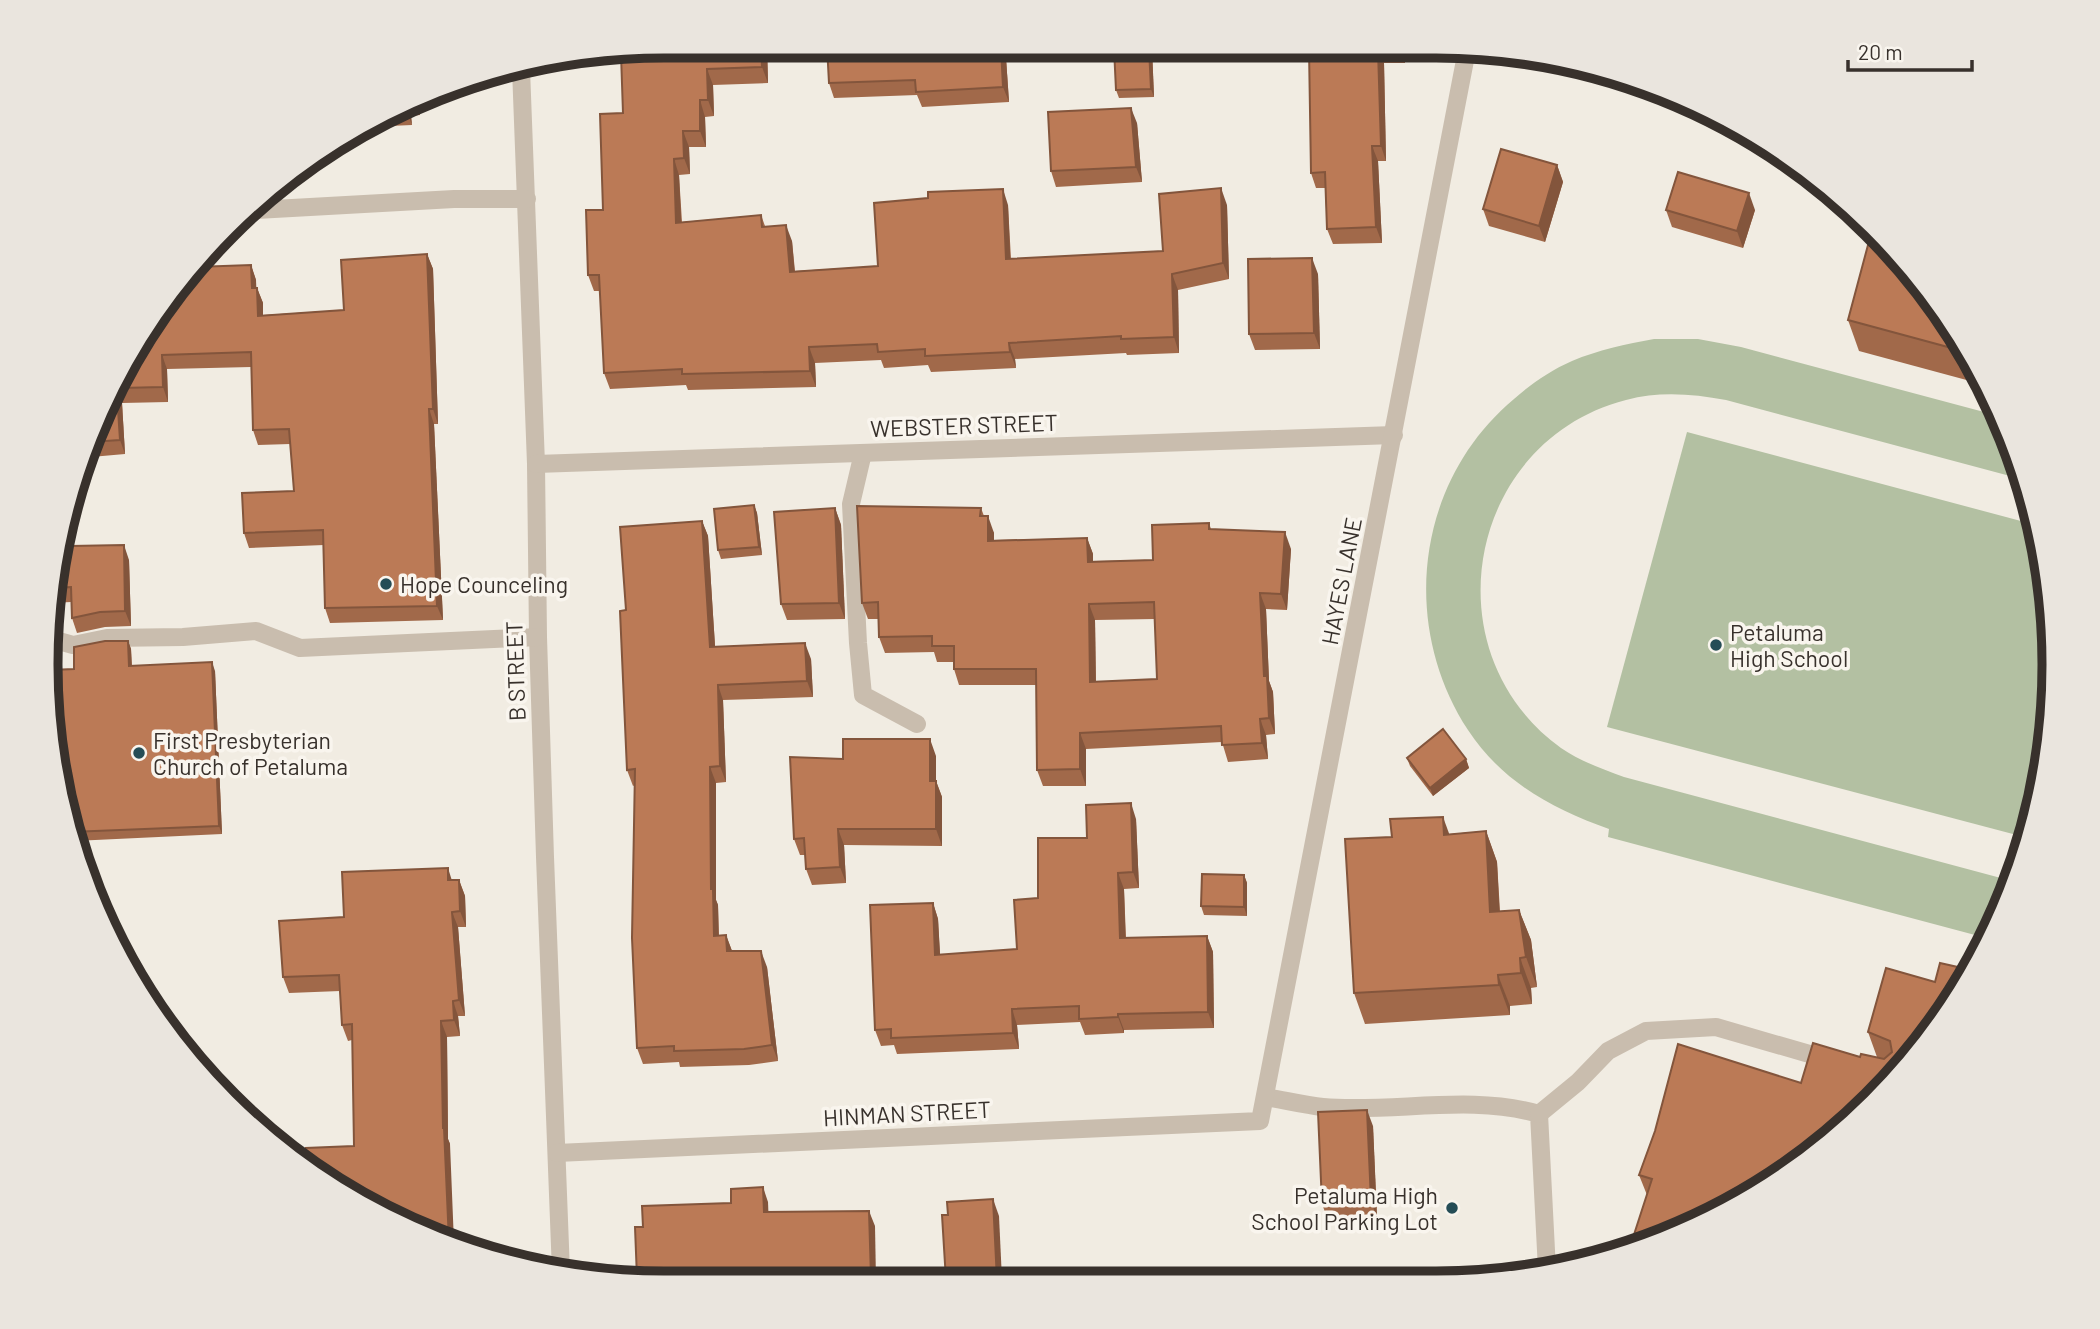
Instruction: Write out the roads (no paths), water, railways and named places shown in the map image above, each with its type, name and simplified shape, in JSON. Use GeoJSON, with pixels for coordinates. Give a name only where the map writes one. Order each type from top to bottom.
{"type":"FeatureCollection","features":[{"type":"Feature","properties":{"kind":"street","name":"HAYES LANE"},"geometry":{"type":"LineString","coordinates":[[1260,1121],[1465,59]]}},
{"type":"Feature","properties":{"kind":"street","name":"B STREET"},"geometry":{"type":"LineString","coordinates":[[521,75],[561,1262]]}},
{"type":"Feature","properties":{"kind":"street"},"geometry":{"type":"LineString","coordinates":[[262,210],[454,199],[527,199]]}},
{"type":"Feature","properties":{"kind":"street","name":"WEBSTER STREET"},"geometry":{"type":"LineString","coordinates":[[536,464],[1394,435]]}},
{"type":"Feature","properties":{"kind":"street"},"geometry":{"type":"LineString","coordinates":[[863,453],[851,504],[863,695],[917,724]]}},
{"type":"Feature","properties":{"kind":"street"},"geometry":{"type":"LineString","coordinates":[[59,641],[73,645],[107,638],[183,637],[256,631],[300,648],[538,637]]}},
{"type":"Feature","properties":{"kind":"street"},"geometry":{"type":"LineString","coordinates":[[1539,1115],[1578,1082],[1608,1051],[1646,1031],[1716,1027],[1842,1064]]}},
{"type":"Feature","properties":{"kind":"street"},"geometry":{"type":"LineString","coordinates":[[1265,1097],[1322,1107],[1516,1107],[1539,1115]]}},
{"type":"Feature","properties":{"kind":"street"},"geometry":{"type":"LineString","coordinates":[[1539,1115],[1547,1261]]}},
{"type":"Feature","properties":{"kind":"street","name":"HINMAN STREET"},"geometry":{"type":"LineString","coordinates":[[557,1153],[1260,1121]]}},
{"type":"Feature","properties":{"kind":"place","name":"Hope Counceling"},"geometry":{"type":"Point","coordinates":[386,584]}},
{"type":"Feature","properties":{"kind":"place","name":"Petaluma High School"},"geometry":{"type":"Point","coordinates":[1716,645]}},
{"type":"Feature","properties":{"kind":"place","name":"First Presbyterian Church of Petaluma"},"geometry":{"type":"Point","coordinates":[139,753]}},
{"type":"Feature","properties":{"kind":"place","name":"Petaluma High School Parking Lot"},"geometry":{"type":"Point","coordinates":[1452,1208]}}]}
